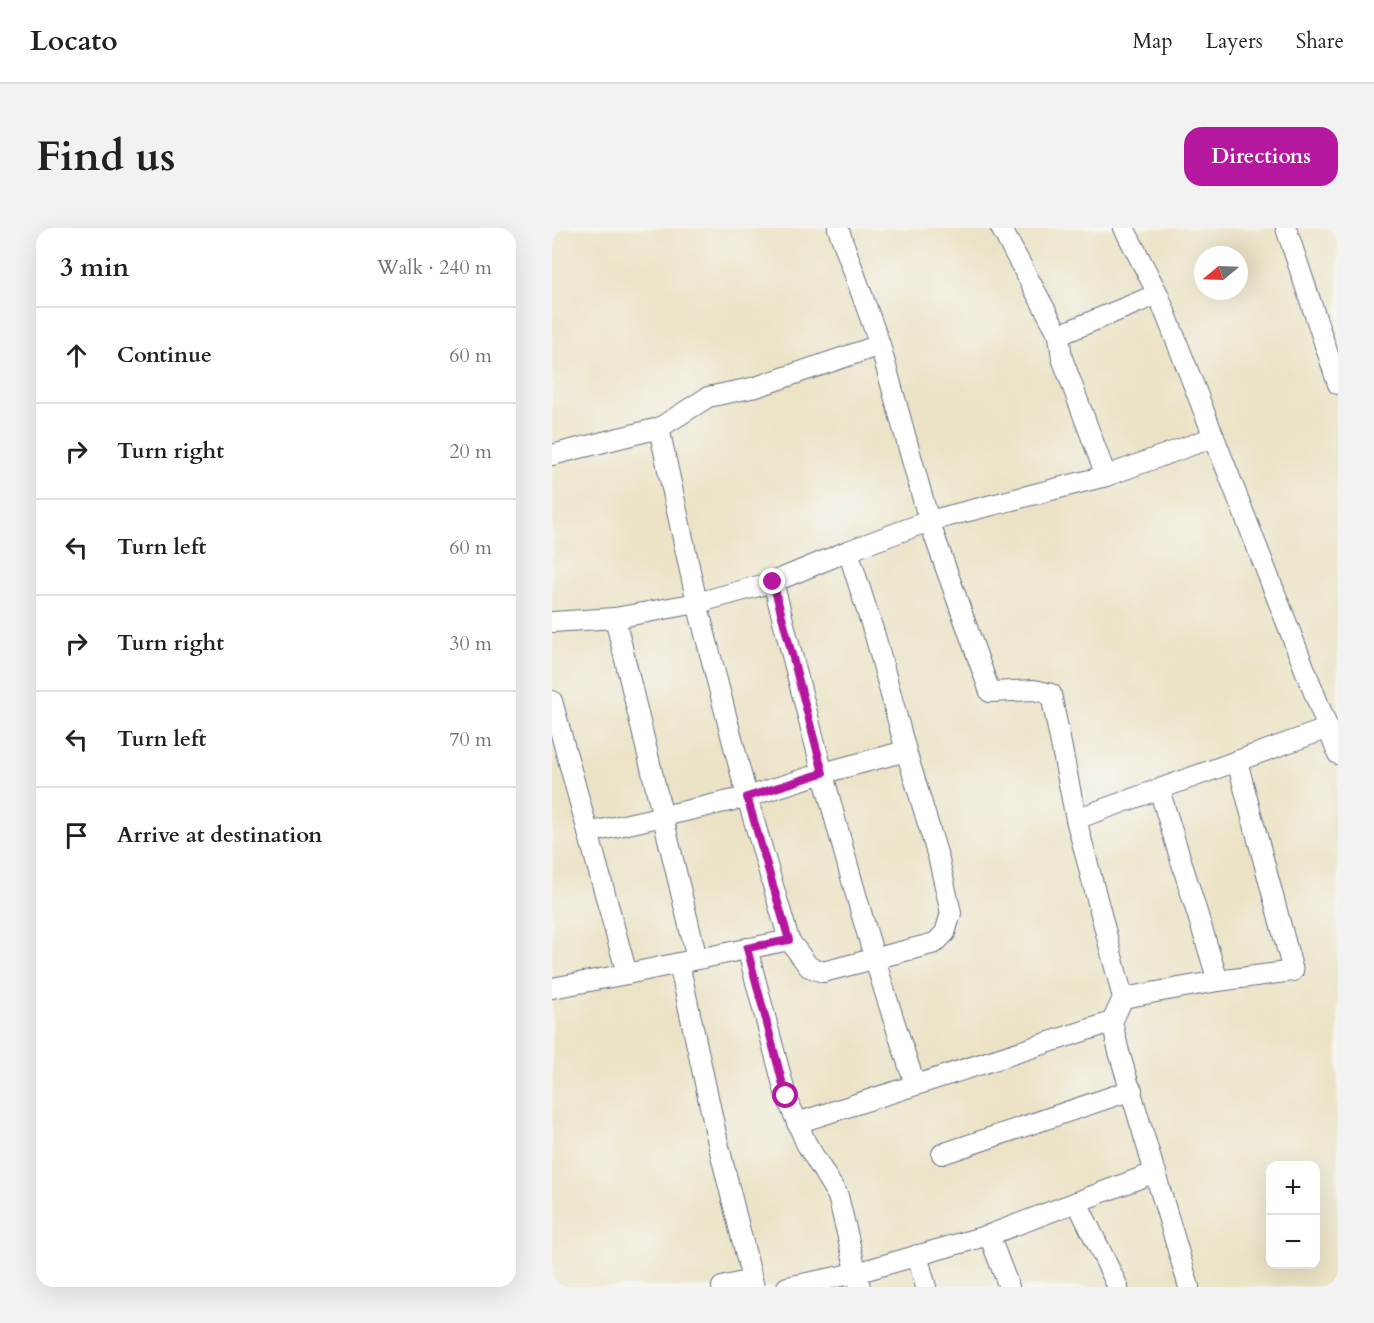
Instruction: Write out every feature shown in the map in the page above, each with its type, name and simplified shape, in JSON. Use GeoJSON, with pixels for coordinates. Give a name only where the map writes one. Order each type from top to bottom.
{"type":"FeatureCollection","features":[{"type":"Feature","properties":{"kind":"street"},"geometry":{"type":"LineString","coordinates":[[838,228],[880,345],[929,521],[990,692],[1034,690],[1051,694],[1076,819],[1123,998],[1112,1022],[1189,1287]]}},
{"type":"Feature","properties":{"kind":"street"},"geometry":{"type":"LineString","coordinates":[[1001,228],[1059,335],[1062,358],[1106,476]]}},
{"type":"Feature","properties":{"kind":"street"},"geometry":{"type":"LineString","coordinates":[[1124,228],[1158,294],[1326,729],[1338,754]]}},
{"type":"Feature","properties":{"kind":"street"},"geometry":{"type":"LineString","coordinates":[[1286,228],[1338,384]]}},
{"type":"Feature","properties":{"kind":"street"},"geometry":{"type":"LineString","coordinates":[[1059,335],[1158,294]]}},
{"type":"Feature","properties":{"kind":"street"},"geometry":{"type":"LineString","coordinates":[[552,455],[659,428],[708,397],[756,387],[880,345]]}},
{"type":"Feature","properties":{"kind":"street"},"geometry":{"type":"LineString","coordinates":[[659,428],[697,603],[747,797],[789,940],[809,966],[823,972],[935,943],[945,933],[951,913],[939,860],[848,550]]}},
{"type":"Feature","properties":{"kind":"street"},"geometry":{"type":"LineString","coordinates":[[552,622],[615,618],[697,603],[773,582],[848,550],[929,521],[1106,476],[1214,437]]}},
{"type":"Feature","properties":{"kind":"street"},"geometry":{"type":"LineString","coordinates":[[773,582],[874,959],[915,1084]]}},
{"type":"Feature","properties":{"kind":"street"},"geometry":{"type":"LineString","coordinates":[[615,618],[662,815],[718,1143],[753,1284],[722,1287]]}},
{"type":"Feature","properties":{"kind":"street"},"geometry":{"type":"LineString","coordinates":[[552,701],[627,974]]}},
{"type":"Feature","properties":{"kind":"street"},"geometry":{"type":"LineString","coordinates":[[1076,819],[1326,729]]}},
{"type":"Feature","properties":{"kind":"street"},"geometry":{"type":"LineString","coordinates":[[588,833],[747,797],[823,773],[906,751]]}},
{"type":"Feature","properties":{"kind":"street"},"geometry":{"type":"LineString","coordinates":[[1123,998],[1218,981],[1293,971],[1237,761]]}},
{"type":"Feature","properties":{"kind":"street"},"geometry":{"type":"LineString","coordinates":[[1160,789],[1218,981]]}},
{"type":"Feature","properties":{"kind":"street"},"geometry":{"type":"LineString","coordinates":[[552,988],[789,940]]}},
{"type":"Feature","properties":{"kind":"street"},"geometry":{"type":"LineString","coordinates":[[747,948],[786,1096],[806,1143],[838,1196],[857,1280]]}},
{"type":"Feature","properties":{"kind":"street"},"geometry":{"type":"LineString","coordinates":[[797,1123],[1112,1022]]}},
{"type":"Feature","properties":{"kind":"street"},"geometry":{"type":"LineString","coordinates":[[942,1154],[1131,1090]]}},
{"type":"Feature","properties":{"kind":"street"},"geometry":{"type":"LineString","coordinates":[[787,1287],[857,1280],[917,1255],[989,1235],[1156,1172]]}},
{"type":"Feature","properties":{"kind":"street"},"geometry":{"type":"LineString","coordinates":[[1077,1202],[1118,1287]]}},
{"type":"Feature","properties":{"kind":"street"},"geometry":{"type":"LineString","coordinates":[[989,1235],[1009,1287]]}},
{"type":"Feature","properties":{"kind":"street"},"geometry":{"type":"LineString","coordinates":[[917,1255],[926,1287]]}},
{"type":"Feature","properties":{"kind":"route"},"geometry":{"type":"LineString","coordinates":[[773,582],[823,773],[747,797],[789,940],[747,948],[786,1096]]}}]}
